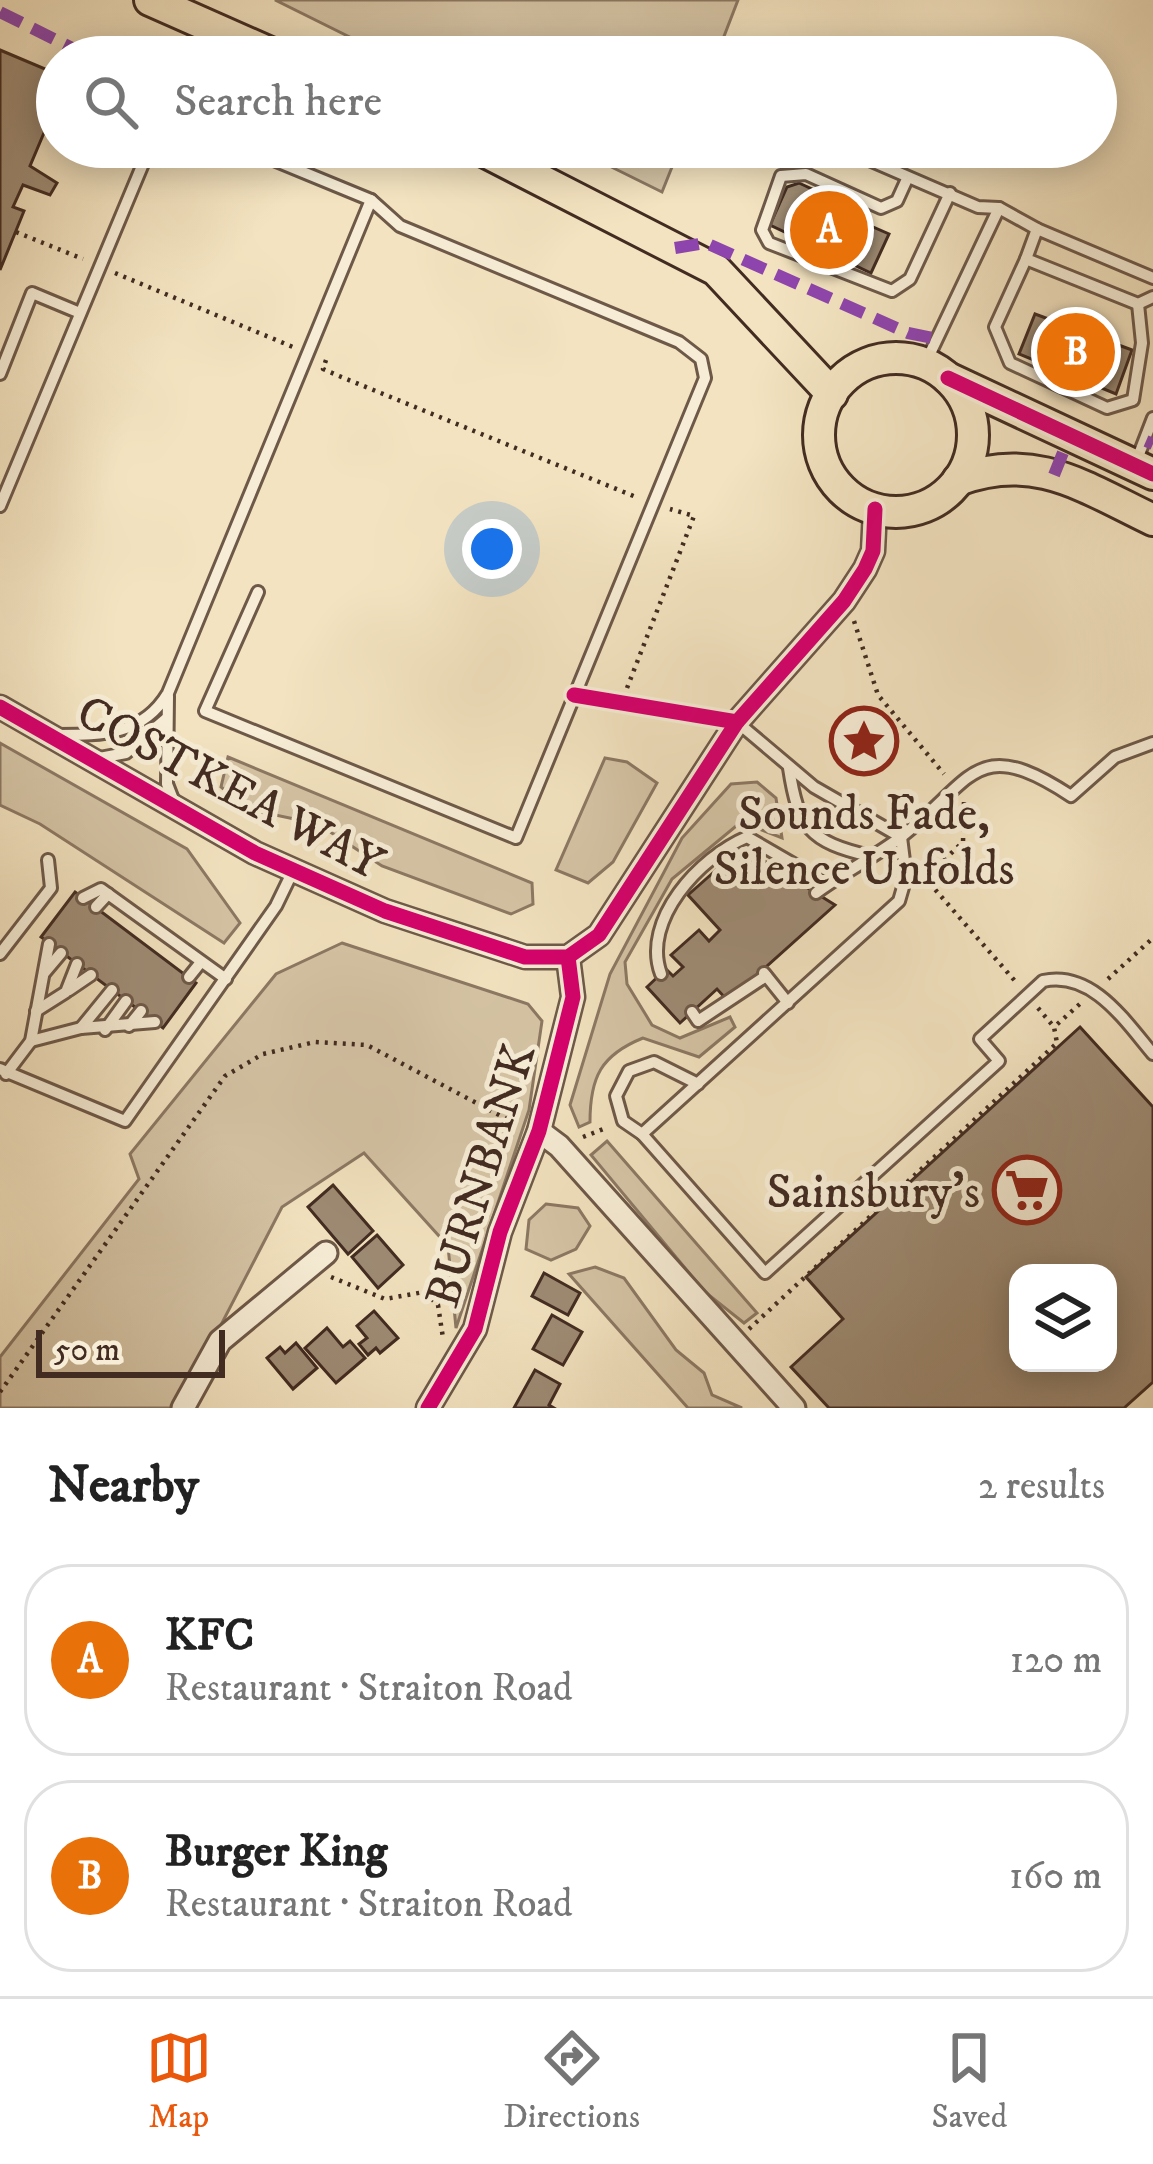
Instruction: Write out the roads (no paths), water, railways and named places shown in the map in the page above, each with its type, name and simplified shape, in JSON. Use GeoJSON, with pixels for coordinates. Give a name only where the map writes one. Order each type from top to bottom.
{"type":"FeatureCollection","features":[{"type":"Feature","properties":{"kind":"main road"},"geometry":{"type":"LineString","coordinates":[[151,0],[232,36]]}},
{"type":"Feature","properties":{"kind":"main road"},"geometry":{"type":"LineString","coordinates":[[517,168],[716,270],[832,394]]}},
{"type":"Feature","properties":{"kind":"main road"},"geometry":{"type":"LineString","coordinates":[[1144,470],[937,371],[899,358],[872,362],[832,394],[824,408],[819,444],[827,470],[842,491],[874,508],[918,509],[958,480],[999,467],[1027,466],[1153,520]]}},
{"type":"Feature","properties":{"kind":"main road"},"geometry":{"type":"LineString","coordinates":[[937,371],[967,405],[972,427],[967,466],[958,480]]}},
{"type":"Feature","properties":{"kind":"street"},"geometry":{"type":"LineString","coordinates":[[568,957],[598,935],[737,722],[844,602],[873,551],[874,508]]}},
{"type":"Feature","properties":{"kind":"street","name":"COSTKEA WAY"},"geometry":{"type":"LineString","coordinates":[[0,707],[292,873],[490,948],[524,957],[568,957]]}},
{"type":"Feature","properties":{"kind":"street","name":"BURNBANK"},"geometry":{"type":"LineString","coordinates":[[428,1408],[475,1329],[500,1232],[539,1130],[573,997],[568,957]]}},
{"type":"Feature","properties":{"kind":"street"},"geometry":{"type":"LineString","coordinates":[[539,1130],[559,1146],[794,1408]]}},
{"type":"Feature","properties":{"kind":"street"},"geometry":{"type":"LineString","coordinates":[[183,1408],[220,1341],[318,1259]]}},
{"type":"Feature","properties":{"kind":"lane"},"geometry":{"type":"LineString","coordinates":[[0,506],[141,168]]}},
{"type":"Feature","properties":{"kind":"lane"},"geometry":{"type":"LineString","coordinates":[[258,592],[205,711],[516,838],[705,378],[701,359],[680,342],[400,226],[371,200],[293,168]]}},
{"type":"Feature","properties":{"kind":"lane"},"geometry":{"type":"LineString","coordinates":[[885,168],[978,207],[999,208],[1153,278]]}},
{"type":"Feature","properties":{"kind":"lane"},"geometry":{"type":"LineString","coordinates":[[907,178],[897,201],[881,208],[806,175],[781,176],[762,230],[769,243],[892,291],[910,279],[950,193]]}},
{"type":"Feature","properties":{"kind":"lane"},"geometry":{"type":"LineString","coordinates":[[49,735],[128,730],[156,713],[371,200]]}},
{"type":"Feature","properties":{"kind":"lane"},"geometry":{"type":"LineString","coordinates":[[937,371],[999,208]]}},
{"type":"Feature","properties":{"kind":"lane"},"geometry":{"type":"LineString","coordinates":[[1037,229],[995,327],[1010,363],[1107,408],[1133,400],[1142,344],[1138,304]]}},
{"type":"Feature","properties":{"kind":"lane"},"geometry":{"type":"LineString","coordinates":[[1026,259],[1138,304],[1153,297]]}},
{"type":"Feature","properties":{"kind":"lane"},"geometry":{"type":"LineString","coordinates":[[0,374],[32,292],[80,313]]}},
{"type":"Feature","properties":{"kind":"lane"},"geometry":{"type":"LineString","coordinates":[[1144,470],[1153,418]]}},
{"type":"Feature","properties":{"kind":"lane"},"geometry":{"type":"LineString","coordinates":[[168,693],[167,784],[177,808]]}},
{"type":"Feature","properties":{"kind":"lane"},"geometry":{"type":"LineString","coordinates":[[574,695],[737,722],[814,788],[901,837]]}},
{"type":"Feature","properties":{"kind":"lane"},"geometry":{"type":"LineString","coordinates":[[93,759],[126,753],[167,718]]}},
{"type":"Feature","properties":{"kind":"lane"},"geometry":{"type":"LineString","coordinates":[[816,893],[901,837],[983,766],[1009,764],[1036,773],[1071,796],[1115,757],[1153,743]]}},
{"type":"Feature","properties":{"kind":"lane"},"geometry":{"type":"LineString","coordinates":[[789,766],[797,816],[827,842],[869,856]]}},
{"type":"Feature","properties":{"kind":"lane"},"geometry":{"type":"LineString","coordinates":[[661,974],[655,936],[684,886],[727,845],[747,837],[828,884]]}},
{"type":"Feature","properties":{"kind":"lane"},"geometry":{"type":"LineString","coordinates":[[642,1134],[899,901],[906,877],[901,837]]}},
{"type":"Feature","properties":{"kind":"lane"},"geometry":{"type":"LineString","coordinates":[[0,954],[51,888],[48,860]]}},
{"type":"Feature","properties":{"kind":"lane"},"geometry":{"type":"LineString","coordinates":[[155,1022],[105,1030],[81,1028],[31,1041],[3,1071],[125,1121],[277,906],[292,873]]}},
{"type":"Feature","properties":{"kind":"lane"},"geometry":{"type":"LineString","coordinates":[[83,898],[94,889],[108,894],[226,979]]}},
{"type":"Feature","properties":{"kind":"lane"},"geometry":{"type":"LineString","coordinates":[[96,907],[108,894]]}},
{"type":"Feature","properties":{"kind":"lane"},"geometry":{"type":"LineString","coordinates":[[111,919],[122,905]]}},
{"type":"Feature","properties":{"kind":"lane"},"geometry":{"type":"LineString","coordinates":[[125,929],[136,915]]}},
{"type":"Feature","properties":{"kind":"lane"},"geometry":{"type":"LineString","coordinates":[[145,944],[155,929]]}},
{"type":"Feature","properties":{"kind":"lane"},"geometry":{"type":"LineString","coordinates":[[160,955],[171,940]]}},
{"type":"Feature","properties":{"kind":"lane"},"geometry":{"type":"LineString","coordinates":[[31,1041],[49,944]]}},
{"type":"Feature","properties":{"kind":"lane"},"geometry":{"type":"LineString","coordinates":[[174,966],[185,951]]}},
{"type":"Feature","properties":{"kind":"lane"},"geometry":{"type":"LineString","coordinates":[[43,974],[62,953]]}},
{"type":"Feature","properties":{"kind":"lane"},"geometry":{"type":"LineString","coordinates":[[189,977],[201,962]]}},
{"type":"Feature","properties":{"kind":"lane"},"geometry":{"type":"LineString","coordinates":[[67,992],[77,964]]}},
{"type":"Feature","properties":{"kind":"lane"},"geometry":{"type":"LineString","coordinates":[[692,1012],[698,1021],[764,974],[788,1003]]}},
{"type":"Feature","properties":{"kind":"lane"},"geometry":{"type":"LineString","coordinates":[[36,1011],[92,975]]}},
{"type":"Feature","properties":{"kind":"lane"},"geometry":{"type":"LineString","coordinates":[[698,1084],[655,1062],[628,1071],[616,1096],[623,1121],[642,1134],[764,1273],[1000,1061],[980,1039],[1043,981],[1075,980],[1094,991],[1153,1054]]}},
{"type":"Feature","properties":{"kind":"lane"},"geometry":{"type":"LineString","coordinates":[[81,1028],[112,990]]}},
{"type":"Feature","properties":{"kind":"lane"},"geometry":{"type":"LineString","coordinates":[[105,1030],[126,1000]]}},
{"type":"Feature","properties":{"kind":"lane"},"geometry":{"type":"LineString","coordinates":[[129,1026],[141,1011]]}},
{"type":"Feature","properties":{"kind":"place","name":"KFC"},"geometry":{"type":"Point","coordinates":[829,230]}},
{"type":"Feature","properties":{"kind":"place","name":"Burger King"},"geometry":{"type":"Point","coordinates":[1076,352]}},
{"type":"Feature","properties":{"kind":"place","name":"Sounds Fade, Silence Unfolds"},"geometry":{"type":"Point","coordinates":[864,741]}},
{"type":"Feature","properties":{"kind":"place","name":"Sainsbury's"},"geometry":{"type":"Point","coordinates":[1027,1190]}}]}
